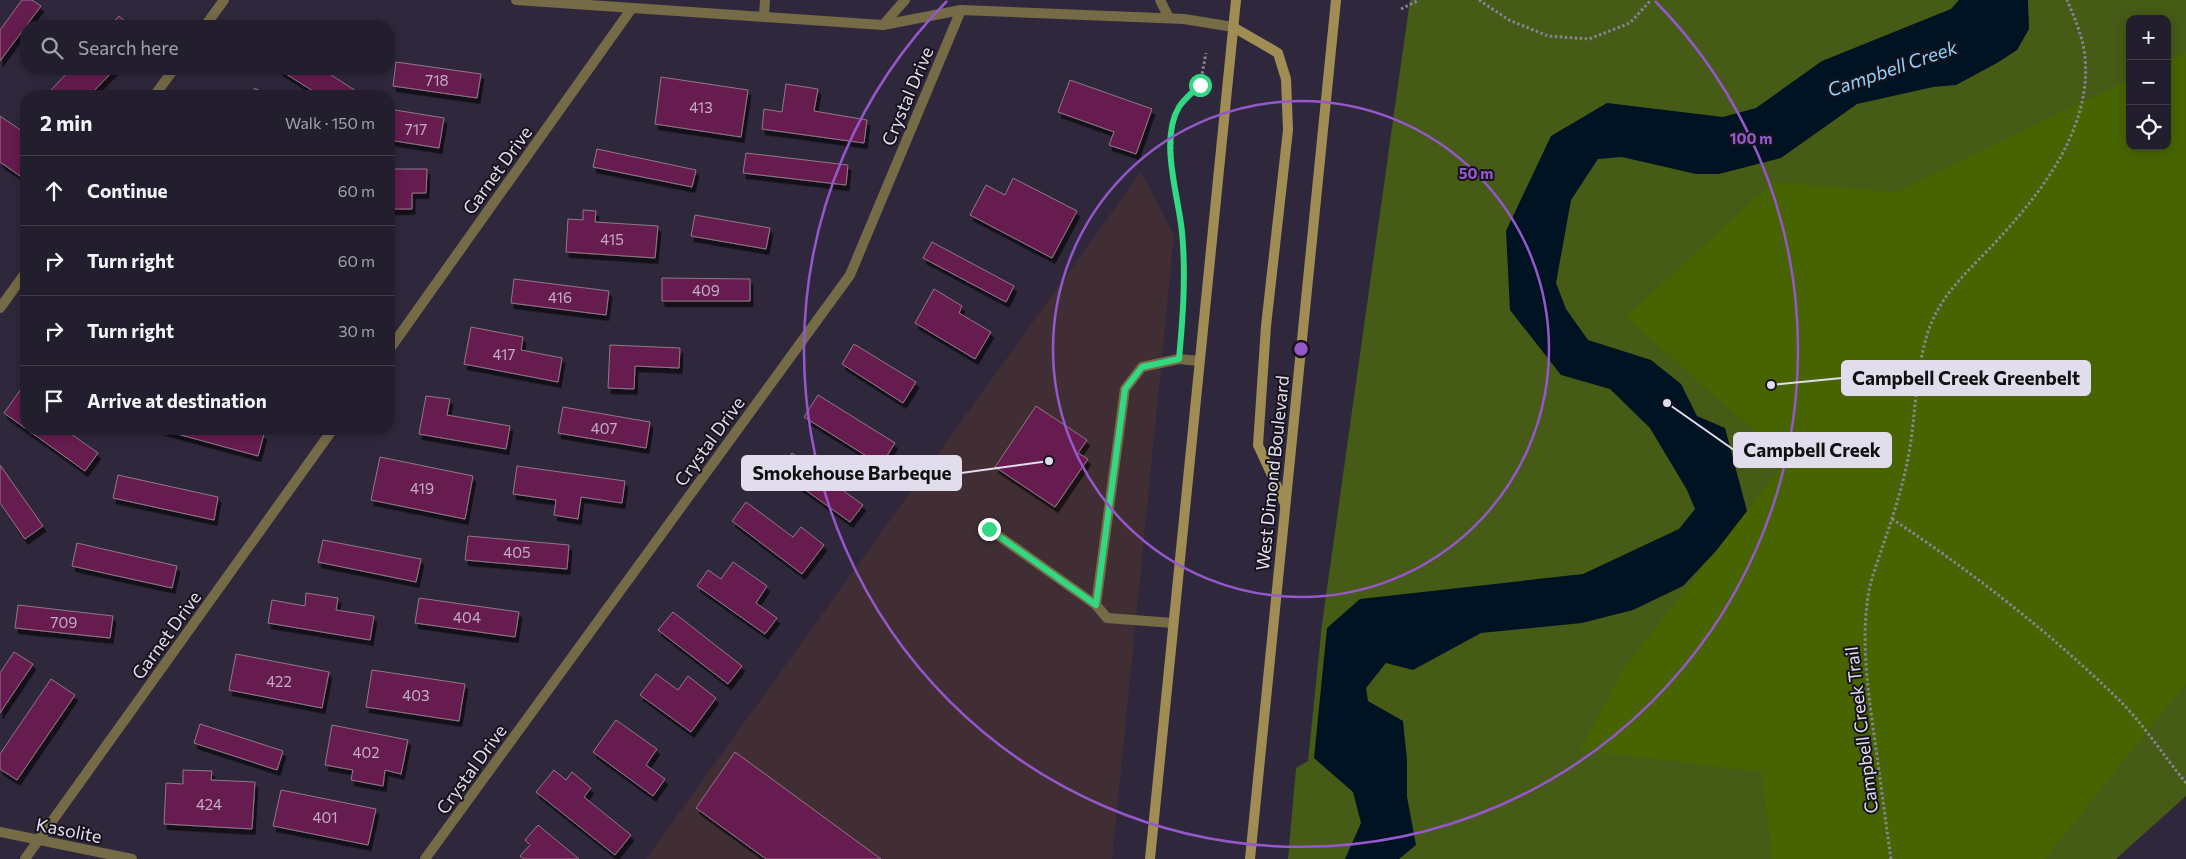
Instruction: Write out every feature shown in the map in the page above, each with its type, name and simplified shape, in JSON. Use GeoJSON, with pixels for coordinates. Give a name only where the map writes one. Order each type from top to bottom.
{"type":"FeatureCollection","features":[{"type":"Feature","properties":{"kind":"main road"},"geometry":{"type":"LineString","coordinates":[[1150,859],[1236,0]]}},
{"type":"Feature","properties":{"kind":"main road","name":"West Dimond Boulevard"},"geometry":{"type":"LineString","coordinates":[[1250,859],[1336,0]]}},
{"type":"Feature","properties":{"kind":"main road"},"geometry":{"type":"LineString","coordinates":[[1233,26],[1278,53],[1286,79],[1288,130],[1266,326],[1258,445],[1285,504]]}},
{"type":"Feature","properties":{"kind":"street"},"geometry":{"type":"LineString","coordinates":[[209,20],[224,0]]}},
{"type":"Feature","properties":{"kind":"street"},"geometry":{"type":"LineString","coordinates":[[516,0],[764,15],[883,25],[961,10],[1169,18],[1233,26]]}},
{"type":"Feature","properties":{"kind":"street"},"geometry":{"type":"LineString","coordinates":[[764,15],[765,0]]}},
{"type":"Feature","properties":{"kind":"street"},"geometry":{"type":"LineString","coordinates":[[883,25],[905,0]]}},
{"type":"Feature","properties":{"kind":"street"},"geometry":{"type":"LineString","coordinates":[[1160,0],[1169,18]]}},
{"type":"Feature","properties":{"kind":"street","name":"Garnet Drive"},"geometry":{"type":"LineString","coordinates":[[395,342],[632,8]]}},
{"type":"Feature","properties":{"kind":"street","name":"Crystal Drive"},"geometry":{"type":"LineString","coordinates":[[425,859],[850,275],[961,10]]}},
{"type":"Feature","properties":{"kind":"street"},"geometry":{"type":"LineString","coordinates":[[158,90],[170,75]]}},
{"type":"Feature","properties":{"kind":"street"},"geometry":{"type":"LineString","coordinates":[[0,308],[20,280]]}},
{"type":"Feature","properties":{"kind":"street"},"geometry":{"type":"LineString","coordinates":[[1096,605],[1125,389],[1142,367],[1179,359],[1199,361]]}},
{"type":"Feature","properties":{"kind":"street","name":"Garnet Drive"},"geometry":{"type":"LineString","coordinates":[[25,859],[329,435]]}},
{"type":"Feature","properties":{"kind":"street"},"geometry":{"type":"LineString","coordinates":[[989,529],[1096,605],[1107,618],[1173,623]]}},
{"type":"Feature","properties":{"kind":"street","name":"Kasolite"},"geometry":{"type":"LineString","coordinates":[[0,832],[132,859]]}},
{"type":"Feature","properties":{"kind":"path"},"geometry":{"type":"LineString","coordinates":[[1401,9],[1419,0]]}},
{"type":"Feature","properties":{"kind":"path"},"geometry":{"type":"LineString","coordinates":[[1479,0],[1509,20],[1548,36],[1589,40],[1630,23],[1651,0]]}},
{"type":"Feature","properties":{"kind":"path","name":"Campbell Creek Trail"},"geometry":{"type":"LineString","coordinates":[[1891,859],[1864,653],[1868,594],[1906,468],[1926,336],[1934,314],[1944,297],[2015,222],[2042,188],[2061,157],[2074,125],[2084,88],[2085,56],[2078,26],[2067,0]]}},
{"type":"Feature","properties":{"kind":"path"},"geometry":{"type":"LineString","coordinates":[[1184,277],[1182,231],[1172,177],[1172,132],[1178,108],[1200,85],[1211,24]]}},
{"type":"Feature","properties":{"kind":"path"},"geometry":{"type":"LineString","coordinates":[[1892,519],[1953,559],[2051,640],[2118,699],[2186,783]]}},
{"type":"Feature","properties":{"kind":"shaded area"},"geometry":{"type":"Polygon","coordinates":[[[1141,172],[1174,235],[1112,859],[646,859],[1141,172]]]}},
{"type":"Feature","properties":{"kind":"green space"},"geometry":{"type":"Polygon","coordinates":[[[1410,0],[2186,0],[2186,796],[2116,859],[1288,859],[1296,768],[1308,761],[1322,624],[1410,0]]]}},
{"type":"Feature","properties":{"kind":"green space"},"geometry":{"type":"Polygon","coordinates":[[[2186,52],[2186,683],[2045,859],[1772,859],[1762,772],[1580,750],[1625,667],[1787,460],[1626,317],[1773,182],[1897,192],[2126,81],[2126,150],[2171,150],[2171,59],[2186,52]]]}},
{"type":"Feature","properties":{"kind":"water"},"geometry":{"type":"Polygon","coordinates":[[[1959,0],[2028,0],[2029,29],[2017,50],[1956,85],[1933,87],[1857,104],[1781,158],[1719,174],[1696,174],[1622,157],[1598,159],[1571,200],[1556,283],[1566,309],[1588,340],[1651,360],[1681,384],[1697,416],[1725,428],[1747,511],[1716,551],[1683,586],[1633,610],[1582,623],[1481,633],[1413,670],[1386,663],[1366,688],[1368,701],[1403,721],[1407,760],[1407,797],[1416,845],[1399,859],[1345,859],[1361,823],[1353,792],[1314,758],[1327,628],[1360,599],[1583,574],[1679,529],[1695,509],[1687,490],[1650,428],[1610,389],[1561,375],[1510,310],[1506,231],[1551,136],[1607,103],[1723,117],[1756,108],[1822,61],[1951,9],[1959,0]]]}},
{"type":"Feature","properties":{"kind":"building"},"geometry":{"type":"Polygon","coordinates":[[[22,0],[32,0],[41,6],[31,20],[20,20],[20,34],[0,61],[0,30],[22,0]]]}},
{"type":"Feature","properties":{"kind":"building"},"geometry":{"type":"Polygon","coordinates":[[[119,16],[123,20],[115,20],[119,16]]]}},
{"type":"Feature","properties":{"kind":"building"},"geometry":{"type":"Polygon","coordinates":[[[396,62],[481,74],[477,98],[393,86],[396,62]]]}},
{"type":"Feature","properties":{"kind":"building"},"geometry":{"type":"Polygon","coordinates":[[[65,75],[109,75],[95,90],[51,90],[65,75]]]}},
{"type":"Feature","properties":{"kind":"building"},"geometry":{"type":"Polygon","coordinates":[[[288,75],[331,75],[354,90],[311,90],[288,75]]]}},
{"type":"Feature","properties":{"kind":"building"},"geometry":{"type":"Polygon","coordinates":[[[661,77],[748,90],[741,137],[655,124],[661,77]]]}},
{"type":"Feature","properties":{"kind":"building"},"geometry":{"type":"Polygon","coordinates":[[[1070,80],[1152,109],[1136,154],[1109,145],[1114,132],[1058,112],[1070,80]]]}},
{"type":"Feature","properties":{"kind":"building"},"geometry":{"type":"Polygon","coordinates":[[[786,84],[818,89],[814,111],[867,120],[864,143],[762,129],[764,109],[782,112],[786,84]]]}},
{"type":"Feature","properties":{"kind":"building"},"geometry":{"type":"Polygon","coordinates":[[[395,110],[444,118],[439,148],[395,141],[395,110]]]}},
{"type":"Feature","properties":{"kind":"building"},"geometry":{"type":"Polygon","coordinates":[[[0,116],[20,130],[20,176],[0,162],[0,116]]]}},
{"type":"Feature","properties":{"kind":"building"},"geometry":{"type":"Polygon","coordinates":[[[597,149],[696,170],[692,187],[593,167],[597,149]]]}},
{"type":"Feature","properties":{"kind":"building"},"geometry":{"type":"Polygon","coordinates":[[[746,153],[848,165],[846,185],[743,173],[746,153]]]}},
{"type":"Feature","properties":{"kind":"building"},"geometry":{"type":"Polygon","coordinates":[[[395,169],[427,169],[426,193],[412,193],[412,209],[395,209],[395,169]]]}},
{"type":"Feature","properties":{"kind":"building"},"geometry":{"type":"Polygon","coordinates":[[[1013,178],[1077,211],[1052,258],[970,215],[986,185],[1005,195],[1013,178]]]}},
{"type":"Feature","properties":{"kind":"building"},"geometry":{"type":"Polygon","coordinates":[[[583,210],[596,211],[595,222],[658,226],[655,258],[566,252],[568,219],[583,220],[583,210]]]}},
{"type":"Feature","properties":{"kind":"building"},"geometry":{"type":"Polygon","coordinates":[[[695,215],[770,228],[766,249],[691,236],[695,215]]]}},
{"type":"Feature","properties":{"kind":"building"},"geometry":{"type":"Polygon","coordinates":[[[932,242],[1014,286],[1006,302],[923,258],[932,242]]]}},
{"type":"Feature","properties":{"kind":"building"},"geometry":{"type":"Polygon","coordinates":[[[662,278],[750,279],[750,301],[662,301],[662,278]]]}},
{"type":"Feature","properties":{"kind":"building"},"geometry":{"type":"Polygon","coordinates":[[[514,279],[609,291],[606,315],[511,303],[514,279]]]}},
{"type":"Feature","properties":{"kind":"building"},"geometry":{"type":"Polygon","coordinates":[[[934,289],[962,306],[959,313],[991,332],[975,359],[915,323],[934,289]]]}},
{"type":"Feature","properties":{"kind":"building"},"geometry":{"type":"Polygon","coordinates":[[[471,327],[523,337],[521,350],[562,358],[558,382],[464,364],[471,327]]]}},
{"type":"Feature","properties":{"kind":"building"},"geometry":{"type":"Polygon","coordinates":[[[854,344],[916,382],[903,403],[842,364],[854,344]]]}},
{"type":"Feature","properties":{"kind":"building"},"geometry":{"type":"Polygon","coordinates":[[[610,345],[680,348],[679,368],[635,366],[634,389],[608,388],[610,345]]]}},
{"type":"Feature","properties":{"kind":"building"},"geometry":{"type":"Polygon","coordinates":[[[20,390],[20,425],[4,413],[20,390]]]}},
{"type":"Feature","properties":{"kind":"building"},"geometry":{"type":"Polygon","coordinates":[[[818,395],[895,443],[881,465],[804,417],[818,395]]]}},
{"type":"Feature","properties":{"kind":"building"},"geometry":{"type":"Polygon","coordinates":[[[426,396],[450,399],[447,415],[510,426],[506,449],[419,434],[426,396]]]}},
{"type":"Feature","properties":{"kind":"building"},"geometry":{"type":"Polygon","coordinates":[[[1036,406],[1087,440],[1078,453],[1088,459],[1055,507],[995,467],[1036,406]]]}},
{"type":"Feature","properties":{"kind":"building"},"geometry":{"type":"Polygon","coordinates":[[[563,407],[650,422],[646,448],[558,433],[563,407]]]}},
{"type":"Feature","properties":{"kind":"building"},"geometry":{"type":"Polygon","coordinates":[[[34,435],[72,435],[98,453],[85,471],[34,435]]]}},
{"type":"Feature","properties":{"kind":"building"},"geometry":{"type":"Polygon","coordinates":[[[181,435],[264,435],[258,456],[181,435]]]}},
{"type":"Feature","properties":{"kind":"building"},"geometry":{"type":"Polygon","coordinates":[[[792,453],[863,505],[850,522],[779,471],[792,453]]]}},
{"type":"Feature","properties":{"kind":"building"},"geometry":{"type":"Polygon","coordinates":[[[380,457],[473,476],[465,519],[371,500],[380,457]]]}},
{"type":"Feature","properties":{"kind":"building"},"geometry":{"type":"Polygon","coordinates":[[[0,465],[43,526],[25,539],[0,503],[0,465]]]}},
{"type":"Feature","properties":{"kind":"building"},"geometry":{"type":"Polygon","coordinates":[[[517,466],[625,481],[622,503],[581,497],[578,519],[554,515],[556,500],[513,494],[517,466]]]}},
{"type":"Feature","properties":{"kind":"building"},"geometry":{"type":"Polygon","coordinates":[[[118,475],[218,497],[214,520],[113,498],[118,475]]]}},
{"type":"Feature","properties":{"kind":"building"},"geometry":{"type":"Polygon","coordinates":[[[746,502],[793,537],[801,527],[824,545],[802,574],[732,521],[746,502]]]}},
{"type":"Feature","properties":{"kind":"building"},"geometry":{"type":"Polygon","coordinates":[[[468,536],[569,545],[567,569],[465,560],[468,536]]]}},
{"type":"Feature","properties":{"kind":"building"},"geometry":{"type":"Polygon","coordinates":[[[323,540],[421,559],[416,582],[318,562],[323,540]]]}},
{"type":"Feature","properties":{"kind":"building"},"geometry":{"type":"Polygon","coordinates":[[[77,543],[177,566],[172,588],[72,566],[77,543]]]}},
{"type":"Feature","properties":{"kind":"building"},"geometry":{"type":"Polygon","coordinates":[[[733,562],[767,586],[756,603],[777,618],[765,634],[697,586],[708,570],[721,579],[733,562]]]}},
{"type":"Feature","properties":{"kind":"building"},"geometry":{"type":"Polygon","coordinates":[[[306,593],[338,598],[336,610],[374,616],[370,640],[268,623],[272,600],[305,606],[306,593]]]}},
{"type":"Feature","properties":{"kind":"building"},"geometry":{"type":"Polygon","coordinates":[[[419,598],[519,612],[515,637],[415,623],[419,598]]]}},
{"type":"Feature","properties":{"kind":"building"},"geometry":{"type":"Polygon","coordinates":[[[18,605],[113,616],[110,638],[15,628],[18,605]]]}},
{"type":"Feature","properties":{"kind":"building"},"geometry":{"type":"Polygon","coordinates":[[[673,612],[742,666],[728,684],[658,630],[673,612]]]}},
{"type":"Feature","properties":{"kind":"building"},"geometry":{"type":"Polygon","coordinates":[[[14,652],[33,664],[0,713],[0,673],[14,652]]]}},
{"type":"Feature","properties":{"kind":"building"},"geometry":{"type":"Polygon","coordinates":[[[236,654],[329,672],[322,708],[229,690],[236,654]]]}},
{"type":"Feature","properties":{"kind":"building"},"geometry":{"type":"Polygon","coordinates":[[[372,670],[465,684],[459,721],[366,707],[372,670]]]}},
{"type":"Feature","properties":{"kind":"building"},"geometry":{"type":"Polygon","coordinates":[[[656,674],[678,690],[688,676],[716,698],[691,732],[640,695],[656,674]]]}},
{"type":"Feature","properties":{"kind":"building"},"geometry":{"type":"Polygon","coordinates":[[[51,679],[75,695],[17,780],[0,769],[0,754],[51,679]]]}},
{"type":"Feature","properties":{"kind":"building"},"geometry":{"type":"Polygon","coordinates":[[[616,720],[657,749],[646,765],[665,779],[653,796],[593,752],[616,720]]]}},
{"type":"Feature","properties":{"kind":"building"},"geometry":{"type":"Polygon","coordinates":[[[200,724],[283,751],[277,770],[194,743],[200,724]]]}},
{"type":"Feature","properties":{"kind":"building"},"geometry":{"type":"Polygon","coordinates":[[[332,725],[408,740],[401,774],[385,770],[383,786],[351,780],[353,770],[325,765],[332,725]]]}},
{"type":"Feature","properties":{"kind":"building"},"geometry":{"type":"Polygon","coordinates":[[[735,752],[881,859],[766,859],[696,808],[735,752]]]}},
{"type":"Feature","properties":{"kind":"building"},"geometry":{"type":"Polygon","coordinates":[[[183,770],[212,771],[211,780],[255,782],[252,829],[164,824],[166,783],[183,784],[183,770]]]}},
{"type":"Feature","properties":{"kind":"building"},"geometry":{"type":"Polygon","coordinates":[[[554,770],[566,780],[572,772],[591,788],[584,797],[631,835],[615,855],[536,792],[554,770]]]}},
{"type":"Feature","properties":{"kind":"building"},"geometry":{"type":"Polygon","coordinates":[[[281,790],[376,809],[368,845],[273,826],[281,790]]]}},
{"type":"Feature","properties":{"kind":"building"},"geometry":{"type":"Polygon","coordinates":[[[538,825],[579,859],[524,859],[520,856],[530,845],[525,840],[538,825]]]}},
{"type":"Feature","properties":{"kind":"place","name":"Campbell Creek Greenbelt"},"geometry":{"type":"Point","coordinates":[1771,385]}},
{"type":"Feature","properties":{"kind":"place","name":"Campbell Creek"},"geometry":{"type":"Point","coordinates":[1667,403]}},
{"type":"Feature","properties":{"kind":"place","name":"Smokehouse Barbeque"},"geometry":{"type":"Point","coordinates":[1049,461]}},
{"type":"Feature","properties":{"kind":"route"},"geometry":{"type":"LineString","coordinates":[[989,529],[1096,605],[1125,389],[1142,367],[1179,359],[1185,296],[1182,231],[1172,177],[1172,132],[1178,108],[1200,85]]}}]}
